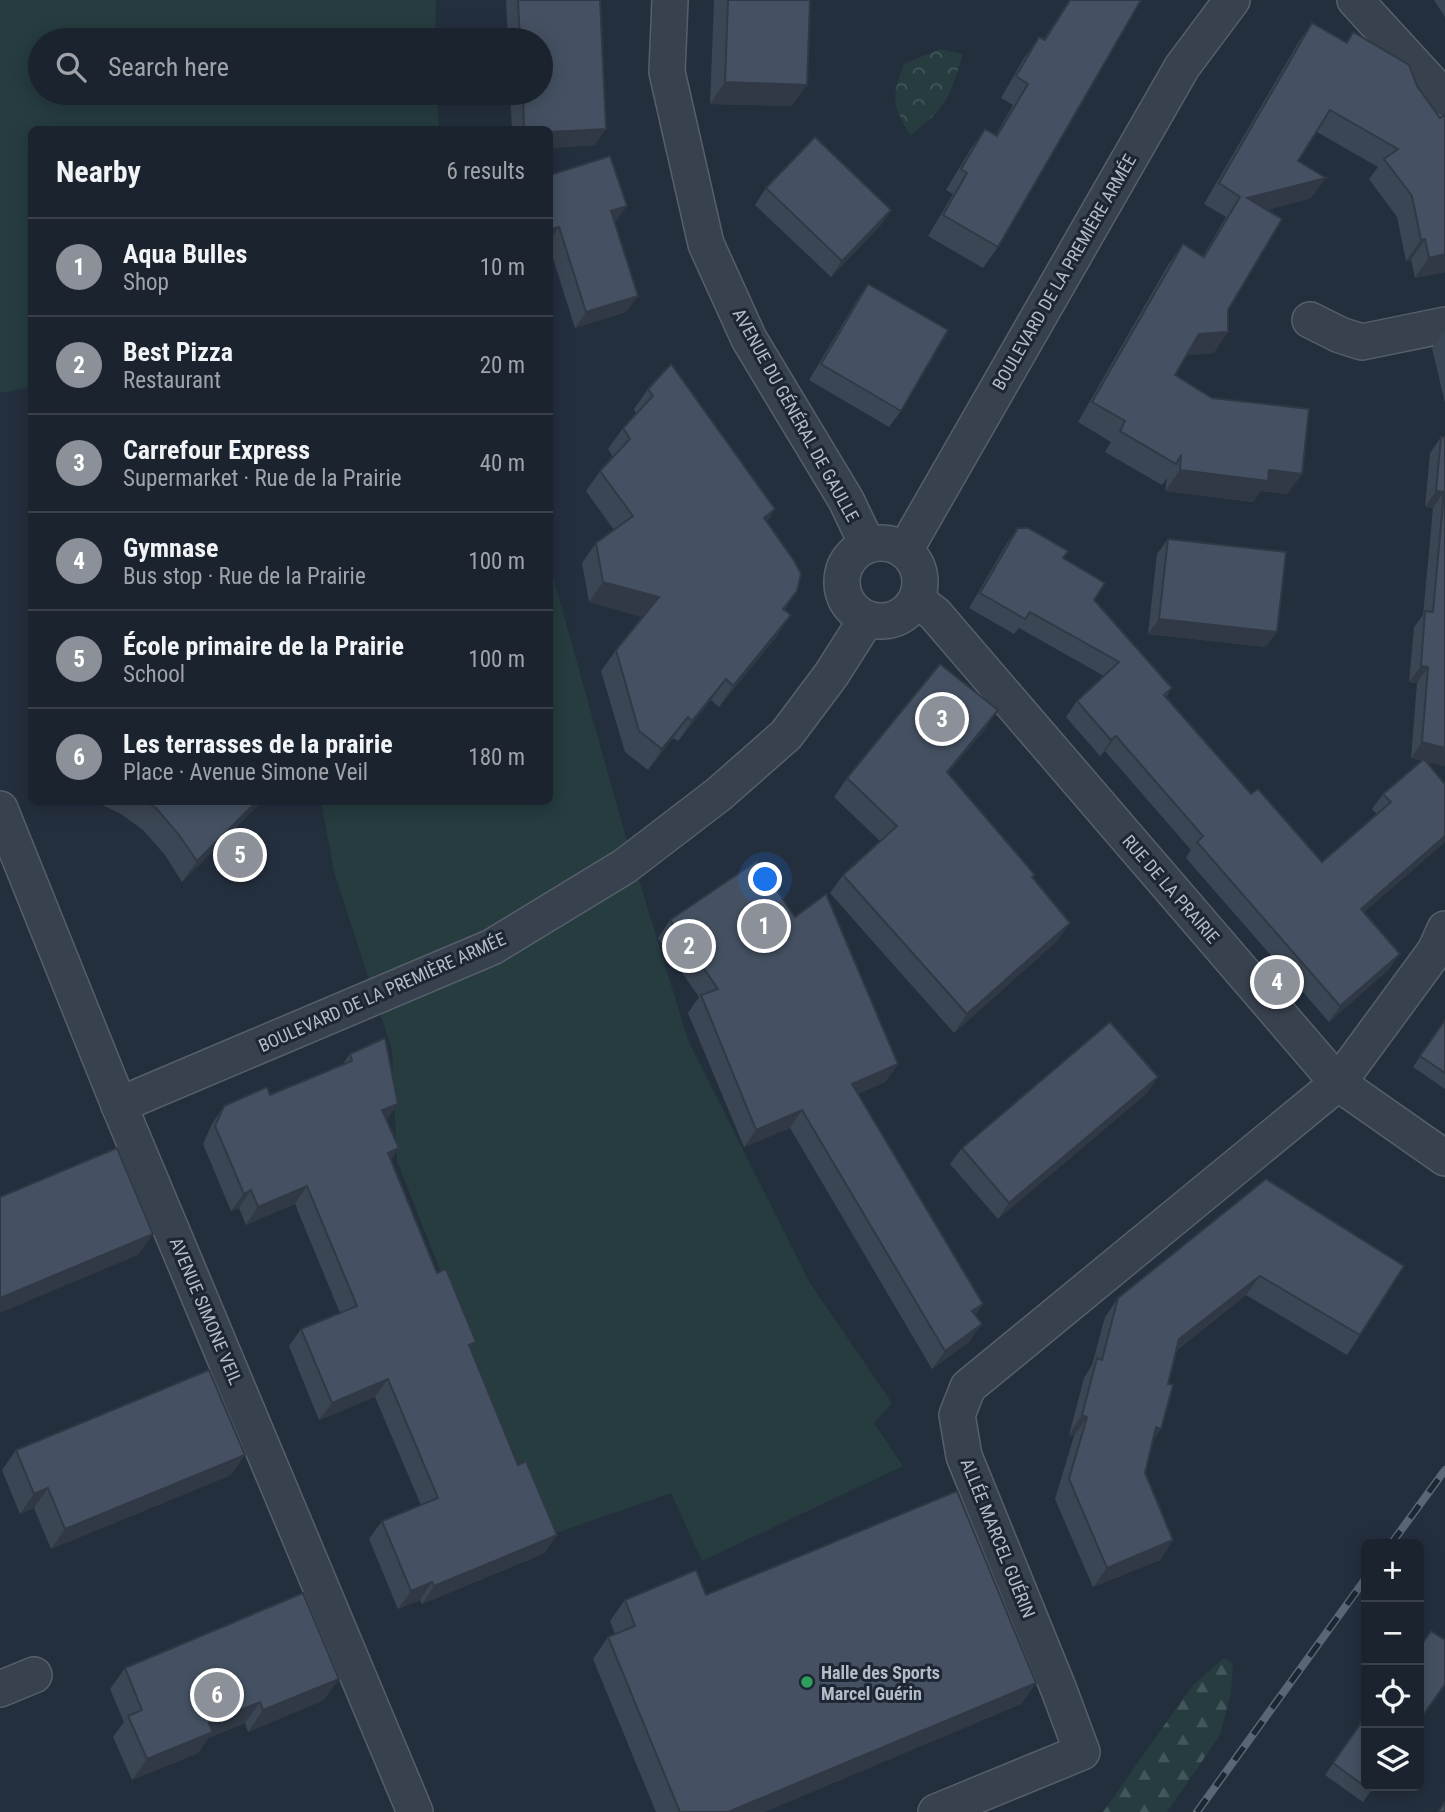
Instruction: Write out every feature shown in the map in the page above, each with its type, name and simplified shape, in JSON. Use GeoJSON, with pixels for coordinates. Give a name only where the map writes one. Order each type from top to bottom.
{"type":"FeatureCollection","features":[{"type":"Feature","properties":{"kind":"street","name":"AVENUE DU GÉNÉRAL DE GAULLE"},"geometry":{"type":"LineString","coordinates":[[670,0],[667,72],[706,244],[749,339],[846,500],[867,544]]}},
{"type":"Feature","properties":{"kind":"street","name":"BOULEVARD DE LA PREMIÈRE ARMÉE"},"geometry":{"type":"LineString","coordinates":[[905,550],[1182,67],[1232,0]]}},
{"type":"Feature","properties":{"kind":"street"},"geometry":{"type":"LineString","coordinates":[[1355,0],[1445,98]]}},
{"type":"Feature","properties":{"kind":"street"},"geometry":{"type":"LineString","coordinates":[[1310,320],[1340,335],[1362,342],[1445,325]]}},
{"type":"Feature","properties":{"kind":"street"},"geometry":{"type":"LineString","coordinates":[[887,542],[905,550],[917,564],[921,582],[916,600],[904,615],[885,622],[866,620],[847,604],[841,582],[848,559],[867,544],[887,542]]}},
{"type":"Feature","properties":{"kind":"street","name":"RUE DE LA PRAIRIE"},"geometry":{"type":"LineString","coordinates":[[916,600],[935,614],[1338,1083],[1445,1158]]}},
{"type":"Feature","properties":{"kind":"street","name":"BOULEVARD DE LA PREMIÈRE ARMÉE"},"geometry":{"type":"LineString","coordinates":[[119,1105],[492,947],[625,866],[719,794],[786,735],[831,675],[866,620]]}},
{"type":"Feature","properties":{"kind":"street","name":"AVENUE SIMONE VEIL"},"geometry":{"type":"LineString","coordinates":[[0,809],[119,1105],[415,1812]]}},
{"type":"Feature","properties":{"kind":"street"},"geometry":{"type":"LineString","coordinates":[[1338,1083],[1435,951],[1445,929]]}},
{"type":"Feature","properties":{"kind":"street","name":"ALLÉE MARCEL GUÉRIN"},"geometry":{"type":"LineString","coordinates":[[936,1812],[1082,1752],[964,1456],[957,1415],[968,1387],[1338,1083]]}},
{"type":"Feature","properties":{"kind":"street"},"geometry":{"type":"LineString","coordinates":[[0,1689],[34,1675]]}},
{"type":"Feature","properties":{"kind":"green space"},"geometry":{"type":"Polygon","coordinates":[[[0,0],[436,0],[435,28],[28,28],[28,105],[438,105],[439,126],[28,126],[28,388],[0,393],[0,0]]]}},
{"type":"Feature","properties":{"kind":"green space"},"geometry":{"type":"Polygon","coordinates":[[[940,49],[963,54],[954,81],[940,109],[910,135],[895,101],[904,64],[940,49]]]}},
{"type":"Feature","properties":{"kind":"green space"},"geometry":{"type":"Polygon","coordinates":[[[553,577],[625,834],[688,1040],[810,1283],[892,1403],[874,1423],[903,1466],[702,1561],[671,1493],[545,1537],[397,1161],[392,1050],[335,875],[322,805],[553,805],[553,577]]]}},
{"type":"Feature","properties":{"kind":"green space"},"geometry":{"type":"Polygon","coordinates":[[[1224,1658],[1233,1664],[1231,1693],[1220,1735],[1167,1812],[1103,1812],[1192,1686],[1224,1658]]]}},
{"type":"Feature","properties":{"kind":"building"},"geometry":{"type":"Polygon","coordinates":[[[518,0],[600,0],[606,129],[553,132],[553,126],[524,126],[523,105],[553,105],[553,28],[519,28],[518,0]]]}},
{"type":"Feature","properties":{"kind":"building"},"geometry":{"type":"Polygon","coordinates":[[[728,0],[810,0],[807,85],[725,82],[728,0]]]}},
{"type":"Feature","properties":{"kind":"building"},"geometry":{"type":"Polygon","coordinates":[[[1070,0],[1141,0],[998,247],[943,215],[967,173],[961,169],[985,129],[997,136],[1028,84],[1016,76],[1039,37],[1045,40],[1070,0]]]}},
{"type":"Feature","properties":{"kind":"building"},"geometry":{"type":"Polygon","coordinates":[[[1312,23],[1347,43],[1353,32],[1409,65],[1417,86],[1440,118],[1445,114],[1445,254],[1429,258],[1425,239],[1421,240],[1412,196],[1384,159],[1398,149],[1330,110],[1298,161],[1326,178],[1247,198],[1282,219],[1228,310],[1228,332],[1199,334],[1175,375],[1212,398],[1309,409],[1302,474],[1269,470],[1268,481],[1180,470],[1181,455],[1176,464],[1120,431],[1125,421],[1092,402],[1183,244],[1204,257],[1240,197],[1219,183],[1312,23]]]}},
{"type":"Feature","properties":{"kind":"building"},"geometry":{"type":"Polygon","coordinates":[[[815,137],[891,210],[842,261],[766,188],[815,137]]]}},
{"type":"Feature","properties":{"kind":"building"},"geometry":{"type":"Polygon","coordinates":[[[610,156],[627,206],[611,211],[638,296],[586,312],[559,227],[553,229],[553,174],[610,156]]]}},
{"type":"Feature","properties":{"kind":"building"},"geometry":{"type":"Polygon","coordinates":[[[868,284],[948,330],[901,411],[821,364],[868,284]]]}},
{"type":"Feature","properties":{"kind":"building"},"geometry":{"type":"Polygon","coordinates":[[[671,364],[775,509],[764,518],[801,574],[797,591],[783,609],[791,615],[733,686],[726,679],[692,721],[688,717],[662,749],[639,731],[616,650],[659,597],[603,582],[596,543],[633,516],[600,471],[630,439],[623,428],[653,396],[648,389],[671,364]]]}},
{"type":"Feature","properties":{"kind":"building"},"geometry":{"type":"Polygon","coordinates":[[[1441,437],[1445,437],[1445,748],[1422,742],[1428,667],[1421,666],[1425,611],[1433,612],[1444,492],[1436,491],[1441,437]]]}},
{"type":"Feature","properties":{"kind":"building"},"geometry":{"type":"Polygon","coordinates":[[[1018,528],[1028,528],[1068,551],[1063,558],[1105,583],[1094,600],[1172,688],[1164,695],[1251,794],[1258,789],[1322,862],[1391,802],[1383,794],[1424,759],[1445,784],[1445,836],[1361,909],[1400,954],[1340,1006],[1197,842],[1203,836],[1116,736],[1111,740],[1077,701],[1119,662],[1030,612],[1025,619],[980,593],[1018,528]]]}},
{"type":"Feature","properties":{"kind":"building"},"geometry":{"type":"Polygon","coordinates":[[[1168,539],[1286,552],[1277,632],[1159,619],[1168,539]]]}},
{"type":"Feature","properties":{"kind":"building"},"geometry":{"type":"Polygon","coordinates":[[[940,664],[998,710],[947,772],[1035,875],[1032,877],[1070,923],[967,1014],[843,875],[897,826],[847,778],[940,664]]]}},
{"type":"Feature","properties":{"kind":"building"},"geometry":{"type":"Polygon","coordinates":[[[151,805],[253,805],[197,861],[151,805]]]}},
{"type":"Feature","properties":{"kind":"building"},"geometry":{"type":"Polygon","coordinates":[[[757,861],[795,917],[826,894],[898,1064],[852,1084],[983,1304],[972,1311],[982,1324],[945,1351],[802,1110],[756,1130],[701,995],[718,989],[670,920],[757,861]]]}},
{"type":"Feature","properties":{"kind":"building"},"geometry":{"type":"Polygon","coordinates":[[[1445,1020],[1445,1073],[1420,1056],[1445,1020]]]}},
{"type":"Feature","properties":{"kind":"building"},"geometry":{"type":"Polygon","coordinates":[[[1110,1022],[1158,1077],[1009,1203],[962,1148],[1110,1022]]]}},
{"type":"Feature","properties":{"kind":"building"},"geometry":{"type":"Polygon","coordinates":[[[385,1038],[398,1104],[382,1110],[399,1148],[388,1153],[437,1273],[446,1269],[476,1342],[469,1345],[518,1465],[526,1461],[557,1535],[434,1586],[432,1582],[411,1591],[382,1521],[438,1498],[388,1379],[332,1403],[301,1329],[357,1306],[307,1186],[258,1207],[251,1190],[244,1194],[215,1126],[224,1106],[267,1087],[270,1095],[352,1061],[350,1054],[385,1038]]]}},
{"type":"Feature","properties":{"kind":"building"},"geometry":{"type":"Polygon","coordinates":[[[117,1148],[153,1234],[0,1298],[0,1197],[117,1148]]]}},
{"type":"Feature","properties":{"kind":"building"},"geometry":{"type":"Polygon","coordinates":[[[1266,1179],[1404,1266],[1360,1335],[1260,1276],[1179,1339],[1168,1384],[1173,1385],[1161,1429],[1156,1427],[1145,1473],[1173,1540],[1107,1568],[1069,1479],[1087,1417],[1082,1415],[1097,1358],[1102,1360],[1118,1298],[1266,1179]]]}},
{"type":"Feature","properties":{"kind":"building"},"geometry":{"type":"Polygon","coordinates":[[[209,1370],[245,1455],[65,1529],[48,1488],[34,1494],[16,1450],[209,1370]]]}},
{"type":"Feature","properties":{"kind":"building","name":"Halle des Sports Marcel Guérin"},"geometry":{"type":"Polygon","coordinates":[[[957,1491],[1036,1683],[728,1812],[680,1812],[608,1637],[635,1626],[625,1600],[696,1570],[706,1595],[957,1491]]]}},
{"type":"Feature","properties":{"kind":"building"},"geometry":{"type":"Polygon","coordinates":[[[303,1593],[339,1679],[263,1710],[260,1702],[209,1723],[213,1732],[147,1759],[128,1716],[142,1710],[125,1668],[303,1593]]]}},
{"type":"Feature","properties":{"kind":"building"},"geometry":{"type":"Polygon","coordinates":[[[1431,1631],[1445,1640],[1445,1684],[1424,1714],[1424,1665],[1424,1641],[1431,1631]]]}},
{"type":"Feature","properties":{"kind":"building"},"geometry":{"type":"Polygon","coordinates":[[[1361,1723],[1361,1784],[1333,1763],[1361,1723]]]}},
{"type":"Feature","properties":{"kind":"building"},"geometry":{"type":"Polygon","coordinates":[[[1445,1802],[1445,1812],[1438,1812],[1445,1802]]]}},
{"type":"Feature","properties":{"kind":"railway"},"geometry":{"type":"LineString","coordinates":[[1395,1539],[1445,1470]]}},
{"type":"Feature","properties":{"kind":"railway"},"geometry":{"type":"LineString","coordinates":[[1197,1812],[1361,1585]]}},
{"type":"Feature","properties":{"kind":"place","name":"Carrefour Express"},"geometry":{"type":"Point","coordinates":[942,719]}},
{"type":"Feature","properties":{"kind":"place","name":"École primaire de la Prairie"},"geometry":{"type":"Point","coordinates":[240,855]}},
{"type":"Feature","properties":{"kind":"place","name":"Aqua Bulles"},"geometry":{"type":"Point","coordinates":[764,926]}},
{"type":"Feature","properties":{"kind":"place","name":"Best Pizza"},"geometry":{"type":"Point","coordinates":[689,946]}},
{"type":"Feature","properties":{"kind":"place","name":"Gymnase"},"geometry":{"type":"Point","coordinates":[1277,982]}},
{"type":"Feature","properties":{"kind":"place","name":"Halle des Sports Marcel Guérin"},"geometry":{"type":"Point","coordinates":[807,1682]}},
{"type":"Feature","properties":{"kind":"place","name":"Les terrasses de la prairie"},"geometry":{"type":"Point","coordinates":[217,1695]}}]}
